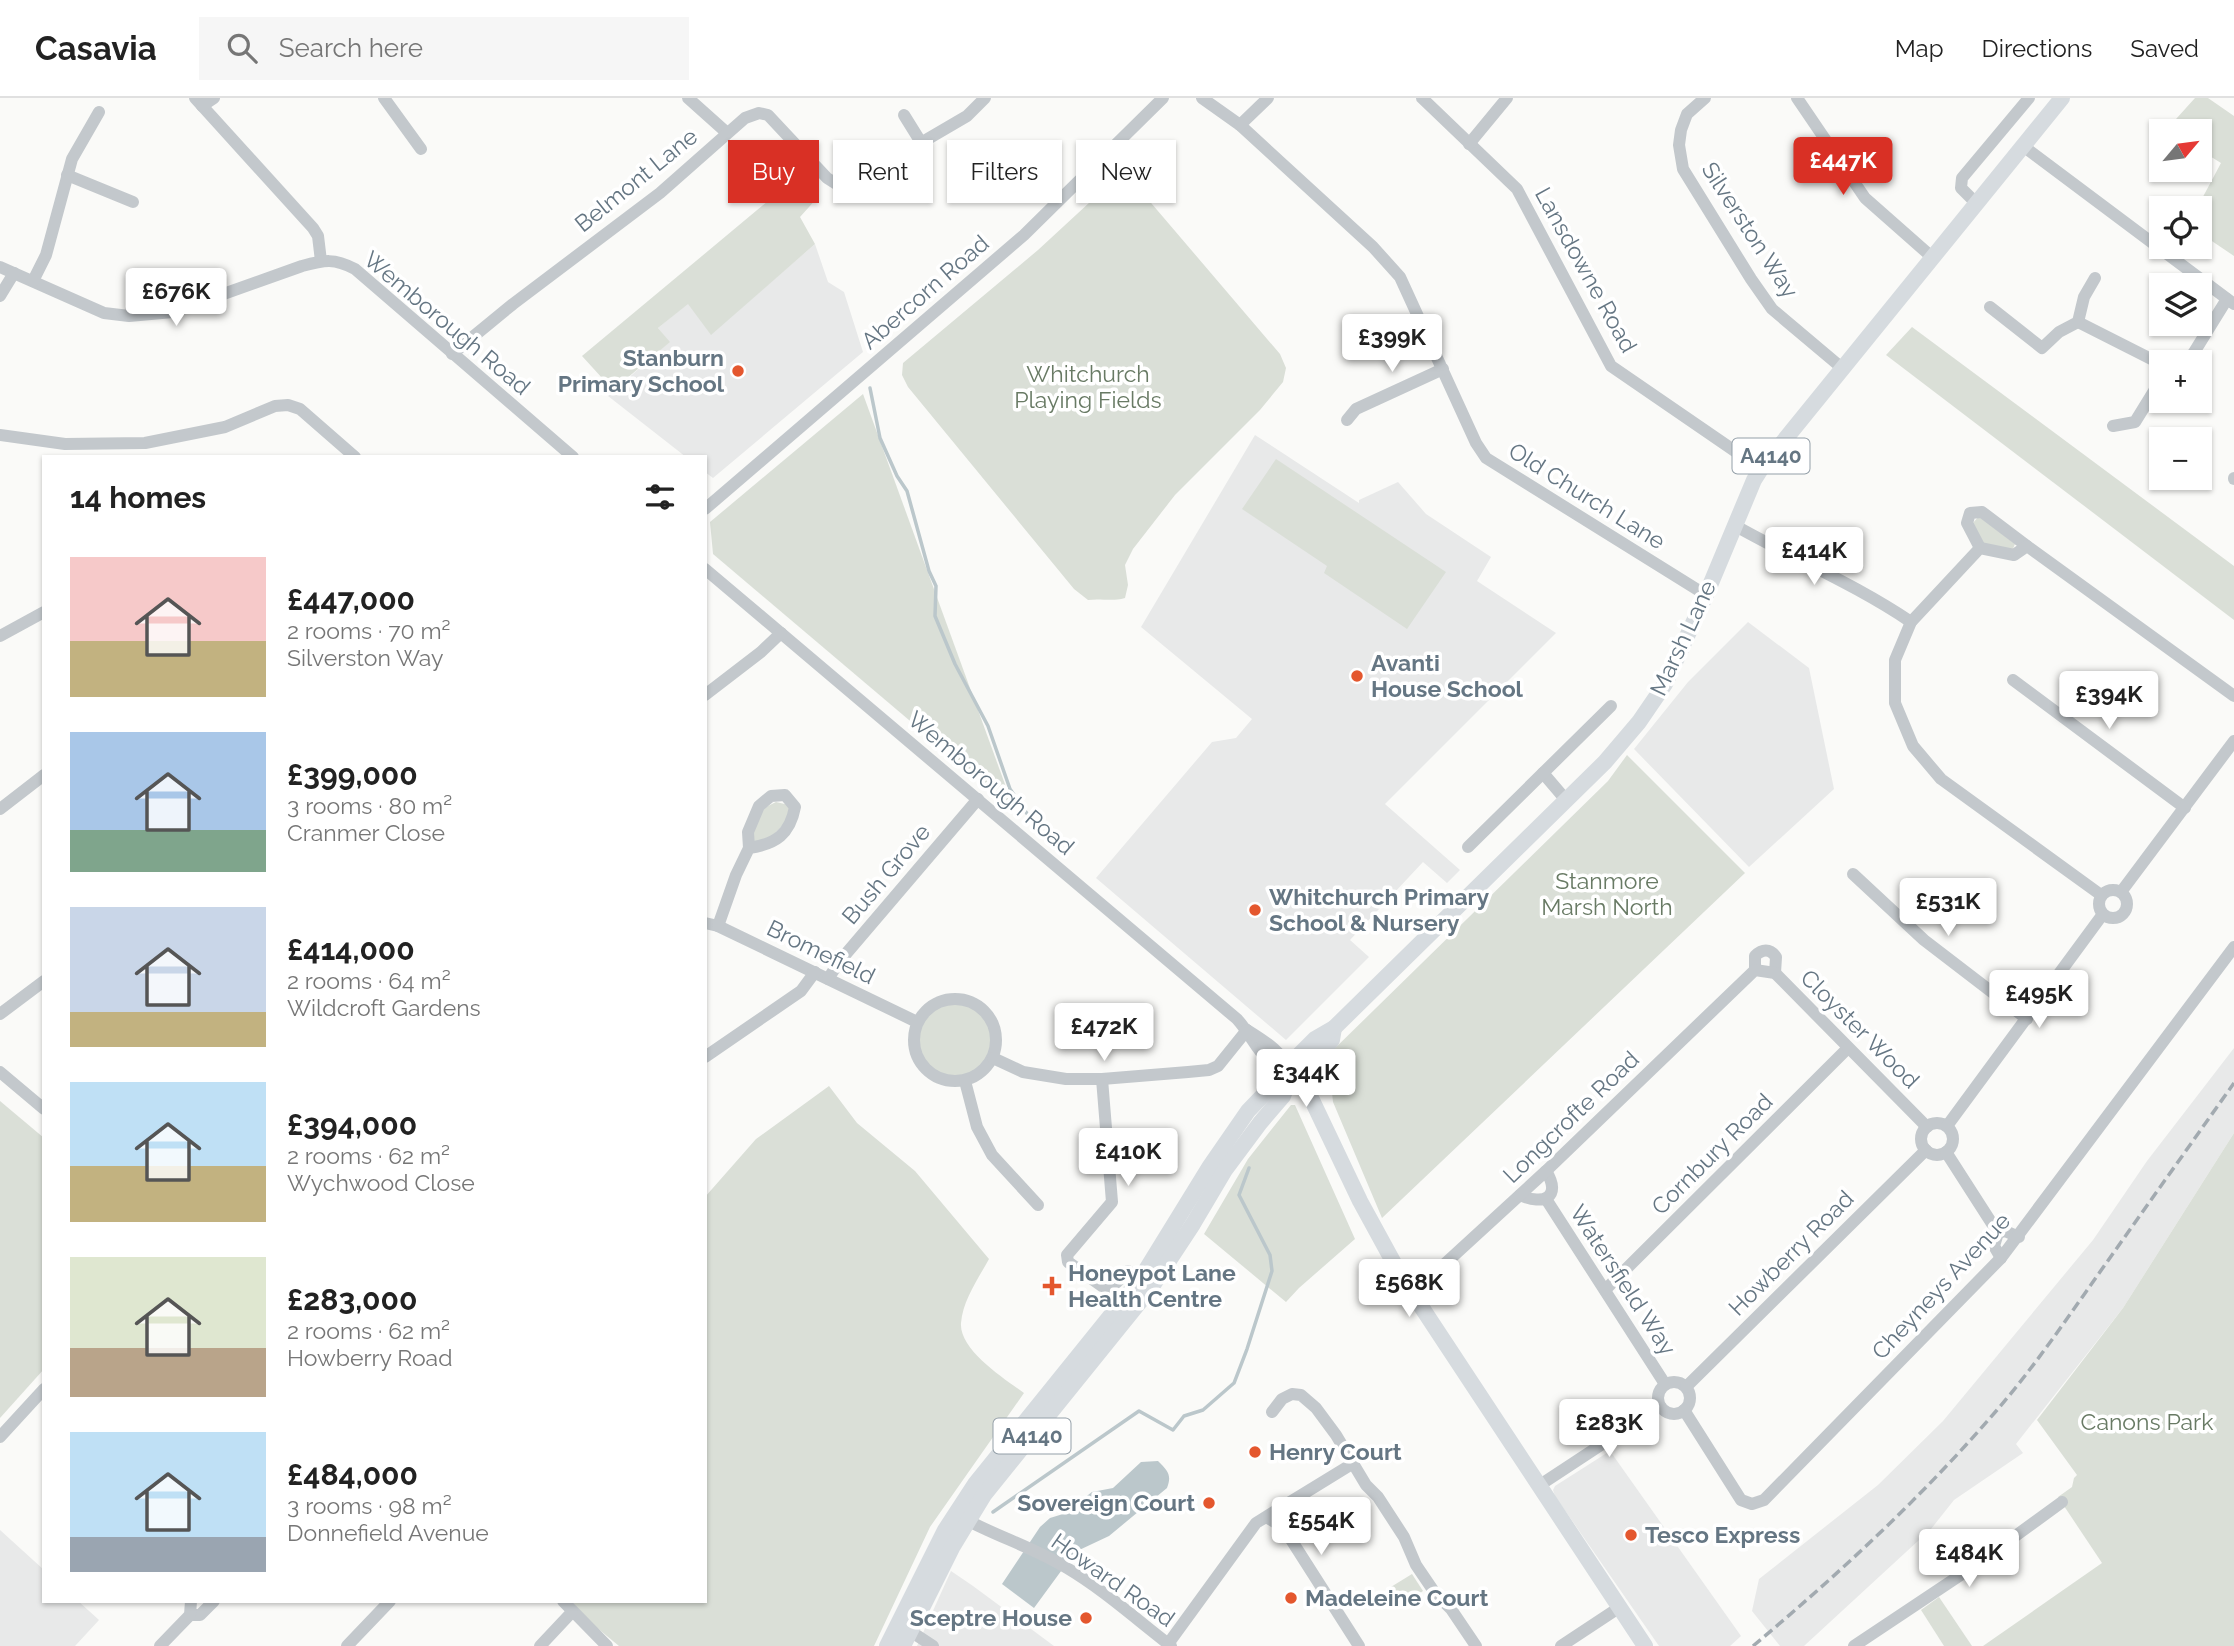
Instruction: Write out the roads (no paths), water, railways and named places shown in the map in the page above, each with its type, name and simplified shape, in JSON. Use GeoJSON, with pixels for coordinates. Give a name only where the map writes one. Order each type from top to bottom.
{"type":"FeatureCollection","features":[{"type":"Feature","properties":{"kind":"main road","name":"Marsh Lane"},"geometry":{"type":"LineString","coordinates":[[1291,1073],[1299,1055],[1315,1039],[1334,1028],[1566,800],[1629,734],[1655,700],[1675,665],[1734,525],[1761,469],[2062,98]]}},
{"type":"Feature","properties":{"kind":"main road"},"geometry":{"type":"LineString","coordinates":[[1291,1073],[1311,1098],[1383,1245],[1644,1646]]}},
{"type":"Feature","properties":{"kind":"main road","name":"A4140"},"geometry":{"type":"LineString","coordinates":[[887,1646],[904,1627],[961,1517],[984,1495],[1150,1288],[1225,1170],[1283,1096],[1291,1073]]}},
{"type":"Feature","properties":{"kind":"main road","name":"A4140"},"geometry":{"type":"LineString","coordinates":[[903,1646],[904,1627]]}},
{"type":"Feature","properties":{"kind":"street"},"geometry":{"type":"LineString","coordinates":[[0,267],[104,313],[129,316],[173,312],[321,261],[318,236],[313,228],[199,102],[214,98]]}},
{"type":"Feature","properties":{"kind":"street"},"geometry":{"type":"LineString","coordinates":[[384,98],[421,149]]}},
{"type":"Feature","properties":{"kind":"street"},"geometry":{"type":"LineString","coordinates":[[688,98],[726,132]]}},
{"type":"Feature","properties":{"kind":"street","name":"Belmont Lane"},"geometry":{"type":"LineString","coordinates":[[928,140],[967,116],[985,98]]}},
{"type":"Feature","properties":{"kind":"street","name":"Abercorn Road"},"geometry":{"type":"LineString","coordinates":[[707,507],[1024,235],[1163,98]]}},
{"type":"Feature","properties":{"kind":"street","name":"Old Church Lane"},"geometry":{"type":"LineString","coordinates":[[1202,98],[1240,125],[1373,247],[1400,277],[1476,443],[1486,458],[1706,595]]}},
{"type":"Feature","properties":{"kind":"street"},"geometry":{"type":"LineString","coordinates":[[1240,125],[1268,98]]}},
{"type":"Feature","properties":{"kind":"street","name":"Lansdowne Road"},"geometry":{"type":"LineString","coordinates":[[1422,98],[1517,189],[1611,366],[1761,469]]}},
{"type":"Feature","properties":{"kind":"street"},"geometry":{"type":"LineString","coordinates":[[1469,144],[1507,98]]}},
{"type":"Feature","properties":{"kind":"street","name":"Silverston Way"},"geometry":{"type":"LineString","coordinates":[[1705,98],[1687,114],[1681,131],[1679,145],[1684,169],[1772,309],[1842,368]]}},
{"type":"Feature","properties":{"kind":"street"},"geometry":{"type":"LineString","coordinates":[[1797,98],[1865,198],[1933,258]]}},
{"type":"Feature","properties":{"kind":"street"},"geometry":{"type":"LineString","coordinates":[[1977,204],[1961,188],[1962,178],[2029,98]]}},
{"type":"Feature","properties":{"kind":"street"},"geometry":{"type":"LineString","coordinates":[[33,281],[46,255],[72,159],[99,111]]}},
{"type":"Feature","properties":{"kind":"street","name":"Belmont Lane"},"geometry":{"type":"LineString","coordinates":[[452,354],[660,192],[745,118],[759,113],[768,115],[833,182]]}},
{"type":"Feature","properties":{"kind":"street"},"geometry":{"type":"LineString","coordinates":[[904,115],[920,140]]}},
{"type":"Feature","properties":{"kind":"street"},"geometry":{"type":"LineString","coordinates":[[2023,146],[2230,302],[2196,350]]}},
{"type":"Feature","properties":{"kind":"street"},"geometry":{"type":"LineString","coordinates":[[67,174],[133,202]]}},
{"type":"Feature","properties":{"kind":"street","name":"Wemborough Road"},"geometry":{"type":"LineString","coordinates":[[321,261],[339,261],[355,270],[571,455]]}},
{"type":"Feature","properties":{"kind":"street"},"geometry":{"type":"LineString","coordinates":[[0,296],[14,273]]}},
{"type":"Feature","properties":{"kind":"street"},"geometry":{"type":"LineString","coordinates":[[1990,307],[2042,348],[2059,332],[2078,322],[2084,296],[2095,278]]}},
{"type":"Feature","properties":{"kind":"street"},"geometry":{"type":"LineString","coordinates":[[2078,322],[2149,358]]}},
{"type":"Feature","properties":{"kind":"street"},"geometry":{"type":"LineString","coordinates":[[1347,420],[1356,409],[1443,369]]}},
{"type":"Feature","properties":{"kind":"street"},"geometry":{"type":"LineString","coordinates":[[2113,426],[2135,422],[2149,399]]}},
{"type":"Feature","properties":{"kind":"street"},"geometry":{"type":"LineString","coordinates":[[0,435],[65,444],[145,443],[225,427],[275,406],[288,405],[300,409],[353,455]]}},
{"type":"Feature","properties":{"kind":"street"},"geometry":{"type":"LineString","coordinates":[[1980,548],[1967,523],[1970,513],[1982,512],[2234,696]]}},
{"type":"Feature","properties":{"kind":"street"},"geometry":{"type":"LineString","coordinates":[[1734,525],[1876,598],[1911,622]]}},
{"type":"Feature","properties":{"kind":"street"},"geometry":{"type":"LineString","coordinates":[[1980,548],[2014,555],[2027,546]]}},
{"type":"Feature","properties":{"kind":"street"},"geometry":{"type":"LineString","coordinates":[[1980,548],[1911,622],[1895,660],[1895,704],[1913,746],[1941,779],[2101,895]]}},
{"type":"Feature","properties":{"kind":"street","name":"Wemborough Road"},"geometry":{"type":"LineString","coordinates":[[707,571],[1247,1030],[1266,1042],[1286,1060],[1291,1073]]}},
{"type":"Feature","properties":{"kind":"street"},"geometry":{"type":"LineString","coordinates":[[0,636],[42,612]]}},
{"type":"Feature","properties":{"kind":"street"},"geometry":{"type":"LineString","coordinates":[[707,693],[781,633]]}},
{"type":"Feature","properties":{"kind":"street"},"geometry":{"type":"LineString","coordinates":[[2013,680],[2185,808]]}},
{"type":"Feature","properties":{"kind":"street"},"geometry":{"type":"LineString","coordinates":[[1468,847],[1611,706]]}},
{"type":"Feature","properties":{"kind":"street"},"geometry":{"type":"LineString","coordinates":[[2121,892],[2234,741]]}},
{"type":"Feature","properties":{"kind":"street"},"geometry":{"type":"LineString","coordinates":[[1543,773],[1566,800]]}},
{"type":"Feature","properties":{"kind":"street"},"geometry":{"type":"LineString","coordinates":[[0,809],[42,777]]}},
{"type":"Feature","properties":{"kind":"street"},"geometry":{"type":"LineString","coordinates":[[712,925],[749,848],[748,832],[759,806],[771,796],[785,795],[795,807],[792,824],[780,836],[763,846],[749,848]]}},
{"type":"Feature","properties":{"kind":"street","name":"Bush Grove"},"geometry":{"type":"LineString","coordinates":[[828,979],[839,962],[978,799]]}},
{"type":"Feature","properties":{"kind":"street"},"geometry":{"type":"LineString","coordinates":[[1853,874],[1924,940],[2027,1019]]}},
{"type":"Feature","properties":{"kind":"street"},"geometry":{"type":"LineString","coordinates":[[2103,914],[2099,903],[2101,895],[2108,890],[2121,892]]}},
{"type":"Feature","properties":{"kind":"street"},"geometry":{"type":"LineString","coordinates":[[2103,914],[2116,917],[2124,913],[2127,904],[2121,892]]}},
{"type":"Feature","properties":{"kind":"street"},"geometry":{"type":"LineString","coordinates":[[1947,1126],[2103,914]]}},
{"type":"Feature","properties":{"kind":"street","name":"Bromefield"},"geometry":{"type":"LineString","coordinates":[[712,925],[917,1022]]}},
{"type":"Feature","properties":{"kind":"street","name":"Cheyneys Avenue"},"geometry":{"type":"LineString","coordinates":[[1684,1410],[1741,1500],[1752,1504],[1764,1500],[2019,1237],[2234,947]]}},
{"type":"Feature","properties":{"kind":"street","name":"Longcrofte Road"},"geometry":{"type":"LineString","coordinates":[[1413,1293],[1546,1171],[1755,970],[1755,956],[1759,952],[1768,951],[1776,957]]}},
{"type":"Feature","properties":{"kind":"street","name":"Cloyster Wood"},"geometry":{"type":"LineString","coordinates":[[1776,957],[1775,973],[1927,1127]]}},
{"type":"Feature","properties":{"kind":"street"},"geometry":{"type":"LineString","coordinates":[[1755,970],[1775,973]]}},
{"type":"Feature","properties":{"kind":"street"},"geometry":{"type":"LineString","coordinates":[[707,1056],[802,991],[815,972]]}},
{"type":"Feature","properties":{"kind":"street"},"geometry":{"type":"LineString","coordinates":[[0,1014],[42,982]]}},
{"type":"Feature","properties":{"kind":"street"},"geometry":{"type":"LineString","coordinates":[[959,998],[977,1004],[989,1017],[997,1034],[993,1058],[985,1070],[965,1081],[949,1082],[936,1077],[926,1069],[915,1052],[913,1035],[917,1022],[940,1001],[959,998]]}},
{"type":"Feature","properties":{"kind":"street"},"geometry":{"type":"LineString","coordinates":[[993,1058],[1023,1072],[1066,1079],[1102,1079],[1209,1070],[1223,1061],[1247,1030]]}},
{"type":"Feature","properties":{"kind":"street","name":"Cornbury Road"},"geometry":{"type":"LineString","coordinates":[[1605,1290],[1848,1048]]}},
{"type":"Feature","properties":{"kind":"street"},"geometry":{"type":"LineString","coordinates":[[0,1072],[42,1107]]}},
{"type":"Feature","properties":{"kind":"street"},"geometry":{"type":"LineString","coordinates":[[1102,1079],[1112,1202],[1067,1255],[1068,1262],[1110,1289],[1128,1271]]}},
{"type":"Feature","properties":{"kind":"street"},"geometry":{"type":"LineString","coordinates":[[965,1081],[977,1127],[992,1155],[1038,1205]]}},
{"type":"Feature","properties":{"kind":"street"},"geometry":{"type":"LineString","coordinates":[[1939,1123],[1947,1126],[1953,1139],[1946,1152],[1937,1155],[1926,1150],[1922,1141],[1927,1127],[1939,1123]]}},
{"type":"Feature","properties":{"kind":"street","name":"Howberry Road"},"geometry":{"type":"LineString","coordinates":[[1686,1387],[1926,1150]]}},
{"type":"Feature","properties":{"kind":"street"},"geometry":{"type":"LineString","coordinates":[[1946,1152],[1998,1233],[1994,1246],[2001,1258]]}},
{"type":"Feature","properties":{"kind":"street"},"geometry":{"type":"LineString","coordinates":[[1520,1195],[1534,1202],[1546,1199],[1552,1191],[1552,1182],[1546,1171]]}},
{"type":"Feature","properties":{"kind":"street","name":"Watersfield Way"},"geometry":{"type":"LineString","coordinates":[[1546,1199],[1665,1384]]}},
{"type":"Feature","properties":{"kind":"street"},"geometry":{"type":"LineString","coordinates":[[1998,1233],[2005,1231],[2019,1237]]}},
{"type":"Feature","properties":{"kind":"street"},"geometry":{"type":"LineString","coordinates":[[1678,1382],[1689,1391],[1690,1401],[1684,1410],[1668,1413],[1660,1406],[1658,1397],[1665,1384],[1678,1382]]}},
{"type":"Feature","properties":{"kind":"street"},"geometry":{"type":"LineString","coordinates":[[0,1437],[42,1391]]}},
{"type":"Feature","properties":{"kind":"street"},"geometry":{"type":"LineString","coordinates":[[1272,1412],[1282,1399],[1292,1394],[1301,1395],[1316,1408],[1404,1537],[1414,1561],[1435,1594],[1451,1609],[1476,1646]]}},
{"type":"Feature","properties":{"kind":"street"},"geometry":{"type":"LineString","coordinates":[[1540,1485],[1660,1406]]}},
{"type":"Feature","properties":{"kind":"street"},"geometry":{"type":"LineString","coordinates":[[1170,1645],[1256,1523],[1352,1464]]}},
{"type":"Feature","properties":{"kind":"street"},"geometry":{"type":"LineString","coordinates":[[1854,1646],[1977,1564],[2062,1502]]}},
{"type":"Feature","properties":{"kind":"street","name":"Howard Road"},"geometry":{"type":"LineString","coordinates":[[961,1517],[989,1533],[1024,1545],[1068,1569],[1170,1645]]}},
{"type":"Feature","properties":{"kind":"street"},"geometry":{"type":"LineString","coordinates":[[1268,1518],[1283,1527],[1359,1646]]}},
{"type":"Feature","properties":{"kind":"street"},"geometry":{"type":"LineString","coordinates":[[160,1646],[190,1608],[200,1615],[212,1603]]}},
{"type":"Feature","properties":{"kind":"street"},"geometry":{"type":"LineString","coordinates":[[347,1646],[388,1603]]}},
{"type":"Feature","properties":{"kind":"street"},"geometry":{"type":"LineString","coordinates":[[565,1603],[607,1646]]}},
{"type":"Feature","properties":{"kind":"street"},"geometry":{"type":"LineString","coordinates":[[1561,1646],[1620,1607]]}},
{"type":"Feature","properties":{"kind":"street"},"geometry":{"type":"LineString","coordinates":[[540,1646],[572,1612]]}},
{"type":"Feature","properties":{"kind":"street"},"geometry":{"type":"LineString","coordinates":[[904,1627],[933,1646]]}},
{"type":"Feature","properties":{"kind":"waterway"},"geometry":{"type":"LineString","coordinates":[[870,388],[880,438],[897,476],[907,491],[929,571],[936,586],[935,616],[955,664],[988,726],[1010,789],[1028,815]]}},
{"type":"Feature","properties":{"kind":"waterway"},"geometry":{"type":"LineString","coordinates":[[993,1512],[1139,1411],[1173,1430],[1184,1416],[1203,1410],[1234,1383],[1272,1271],[1270,1255],[1239,1195],[1249,1168]]}},
{"type":"Feature","properties":{"kind":"railway"},"geometry":{"type":"LineString","coordinates":[[1753,1646],[1880,1533],[1940,1473],[1997,1410],[2051,1341],[2234,1083]]}},
{"type":"Feature","properties":{"kind":"place","name":"Stanburn Primary School"},"geometry":{"type":"Point","coordinates":[738,371]}},
{"type":"Feature","properties":{"kind":"place","name":"Avanti House School"},"geometry":{"type":"Point","coordinates":[1357,676]}},
{"type":"Feature","properties":{"kind":"place","name":"Whitchurch Primary School & Nursery"},"geometry":{"type":"Point","coordinates":[1255,910]}},
{"type":"Feature","properties":{"kind":"place","name":"Honeypot Lane Health Centre"},"geometry":{"type":"Point","coordinates":[1052,1286]}},
{"type":"Feature","properties":{"kind":"place","name":"Henry Court"},"geometry":{"type":"Point","coordinates":[1255,1452]}},
{"type":"Feature","properties":{"kind":"place","name":"Sovereign Court"},"geometry":{"type":"Point","coordinates":[1209,1503]}},
{"type":"Feature","properties":{"kind":"place","name":"Tesco Express"},"geometry":{"type":"Point","coordinates":[1631,1535]}},
{"type":"Feature","properties":{"kind":"place","name":"Madeleine Court"},"geometry":{"type":"Point","coordinates":[1291,1598]}},
{"type":"Feature","properties":{"kind":"place","name":"Sceptre House"},"geometry":{"type":"Point","coordinates":[1086,1618]}},
{"type":"Feature","properties":{"kind":"park label","name":"Whitchurch Playing Fields"},"geometry":{"type":"Point","coordinates":[1088,387]}},
{"type":"Feature","properties":{"kind":"park label","name":"Stanmore Marsh North"},"geometry":{"type":"Point","coordinates":[1607,894]}},
{"type":"Feature","properties":{"kind":"park label","name":"Canons Park"},"geometry":{"type":"Point","coordinates":[2147,1422]}}]}
